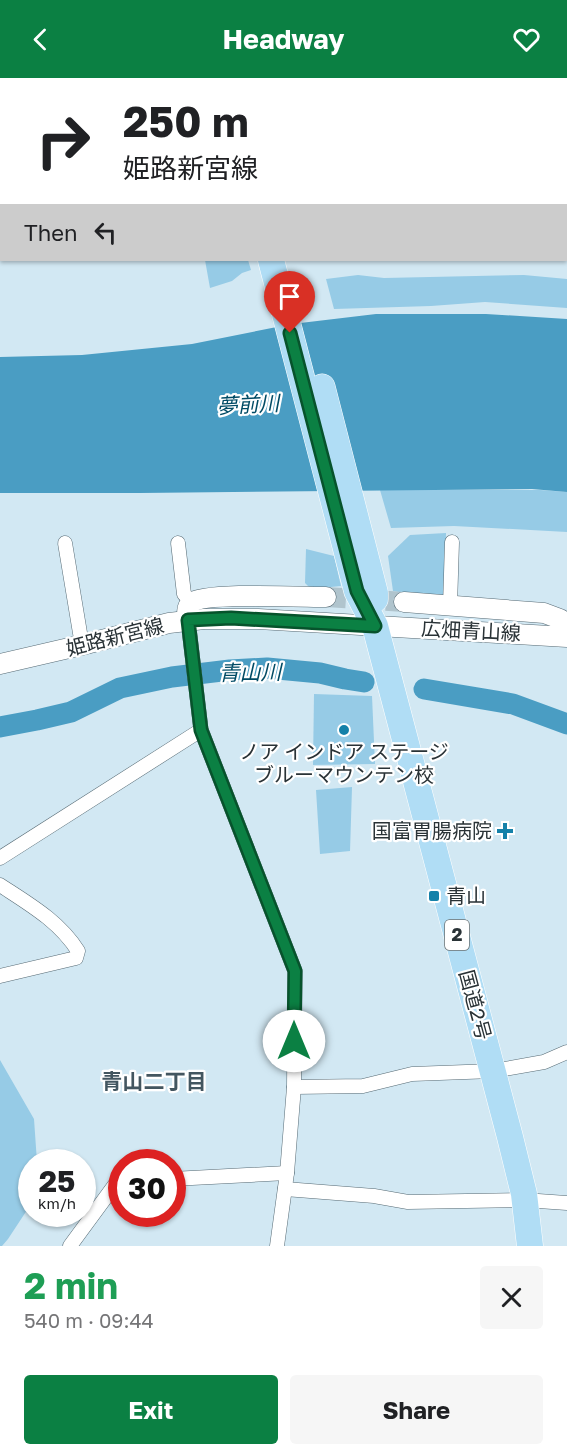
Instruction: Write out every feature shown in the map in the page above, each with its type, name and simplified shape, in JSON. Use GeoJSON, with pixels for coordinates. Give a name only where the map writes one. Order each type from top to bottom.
{"type":"FeatureCollection","features":[{"type":"Feature","properties":{"kind":"highway","name":"国道2号"},"geometry":{"type":"LineString","coordinates":[[272,261],[286,286],[353,539],[357,591],[375,626],[493,1071],[524,1200],[530,1246]]}},
{"type":"Feature","properties":{"kind":"highway","name":"国道2号"},"geometry":{"type":"LineString","coordinates":[[286,286],[289,261]]}},
{"type":"Feature","properties":{"kind":"main road"},"geometry":{"type":"LineString","coordinates":[[189,611],[197,599],[232,596],[326,597]]}},
{"type":"Feature","properties":{"kind":"main road"},"geometry":{"type":"LineString","coordinates":[[404,602],[544,613],[560,619],[564,636]]}},
{"type":"Feature","properties":{"kind":"main road","name":"姫路新宮線"},"geometry":{"type":"LineString","coordinates":[[0,664],[136,631],[189,611],[231,618],[375,626]]}},
{"type":"Feature","properties":{"kind":"main road","name":"広畑青山線"},"geometry":{"type":"LineString","coordinates":[[375,626],[564,636]]}},
{"type":"Feature","properties":{"kind":"street"},"geometry":{"type":"LineString","coordinates":[[450,606],[452,542]]}},
{"type":"Feature","properties":{"kind":"street"},"geometry":{"type":"LineString","coordinates":[[65,543],[82,645]]}},
{"type":"Feature","properties":{"kind":"street"},"geometry":{"type":"LineString","coordinates":[[178,543],[184,594],[189,611],[194,679],[201,730],[295,971],[294,1087],[287,1173],[277,1246]]}},
{"type":"Feature","properties":{"kind":"street"},"geometry":{"type":"LineString","coordinates":[[0,858],[201,730]]}},
{"type":"Feature","properties":{"kind":"street"},"geometry":{"type":"LineString","coordinates":[[0,885],[54,922],[78,951],[76,958],[0,976]]}},
{"type":"Feature","properties":{"kind":"street"},"geometry":{"type":"LineString","coordinates":[[294,1087],[363,1086],[412,1074],[493,1071],[544,1062],[567,1052]]}},
{"type":"Feature","properties":{"kind":"street"},"geometry":{"type":"LineString","coordinates":[[186,1178],[287,1173]]}},
{"type":"Feature","properties":{"kind":"street"},"geometry":{"type":"LineString","coordinates":[[285,1189],[374,1196],[408,1202],[524,1200],[567,1203]]}},
{"type":"Feature","properties":{"kind":"street"},"geometry":{"type":"LineString","coordinates":[[70,1246],[108,1194]]}},
{"type":"Feature","properties":{"kind":"shaded area"},"geometry":{"type":"Polygon","coordinates":[[[205,261],[248,261],[251,270],[242,273],[232,281],[210,288],[205,261]]]}},
{"type":"Feature","properties":{"kind":"shaded area"},"geometry":{"type":"Polygon","coordinates":[[[358,275],[384,278],[524,275],[567,279],[567,308],[485,302],[334,309],[326,279],[358,275]]]}},
{"type":"Feature","properties":{"kind":"shaded area"},"geometry":{"type":"Polygon","coordinates":[[[380,490],[567,492],[567,532],[454,526],[391,528],[380,490]]]}},
{"type":"Feature","properties":{"kind":"shaded area"},"geometry":{"type":"Polygon","coordinates":[[[446,533],[445,600],[393,591],[388,556],[410,535],[446,533]]]}},
{"type":"Feature","properties":{"kind":"shaded area"},"geometry":{"type":"Polygon","coordinates":[[[306,549],[334,556],[341,586],[311,589],[305,583],[306,549]]]}},
{"type":"Feature","properties":{"kind":"shaded area","name":"ノア インドア ステージ ブルーマウンテン校"},"geometry":{"type":"Polygon","coordinates":[[[314,694],[372,696],[375,764],[313,765],[314,694]]]}},
{"type":"Feature","properties":{"kind":"shaded area","name":"ノア インドア ステージ ブルーマウンテン校"},"geometry":{"type":"Polygon","coordinates":[[[352,787],[350,851],[320,854],[316,790],[352,787]]]}},
{"type":"Feature","properties":{"kind":"shaded area"},"geometry":{"type":"Polygon","coordinates":[[[0,1060],[34,1119],[36,1149],[18,1149],[18,1224],[8,1239],[0,1246],[0,1060]]]}},
{"type":"Feature","properties":{"kind":"water","name":"夢前川"},"geometry":{"type":"Polygon","coordinates":[[[376,314],[486,314],[567,319],[567,492],[532,489],[0,493],[0,357],[82,355],[192,344],[292,324],[376,314]]]}},
{"type":"Feature","properties":{"kind":"waterway","name":"青山川"},"geometry":{"type":"LineString","coordinates":[[0,727],[71,712],[120,688],[172,677],[267,668],[320,673],[364,682]]}},
{"type":"Feature","properties":{"kind":"waterway","name":"青山川"},"geometry":{"type":"LineString","coordinates":[[424,689],[513,704],[567,724]]}},
{"type":"Feature","properties":{"kind":"tunnel"},"geometry":{"type":"LineString","coordinates":[[326,597],[404,602]]}},
{"type":"Feature","properties":{"kind":"place","name":"ノア インドア ステージ ブルーマウンテン校"},"geometry":{"type":"Point","coordinates":[344,730]}},
{"type":"Feature","properties":{"kind":"place","name":"国富胃腸病院"},"geometry":{"type":"Point","coordinates":[505,831]}},
{"type":"Feature","properties":{"kind":"place","name":"青山"},"geometry":{"type":"Point","coordinates":[434,896]}},
{"type":"Feature","properties":{"kind":"district","name":"青山二丁目"},"geometry":{"type":"Point","coordinates":[154,1082]}},
{"type":"Feature","properties":{"kind":"route"},"geometry":{"type":"LineString","coordinates":[[290,333],[357,591],[375,626],[231,618],[188,620],[201,730],[295,971],[294,1041]]}}]}
